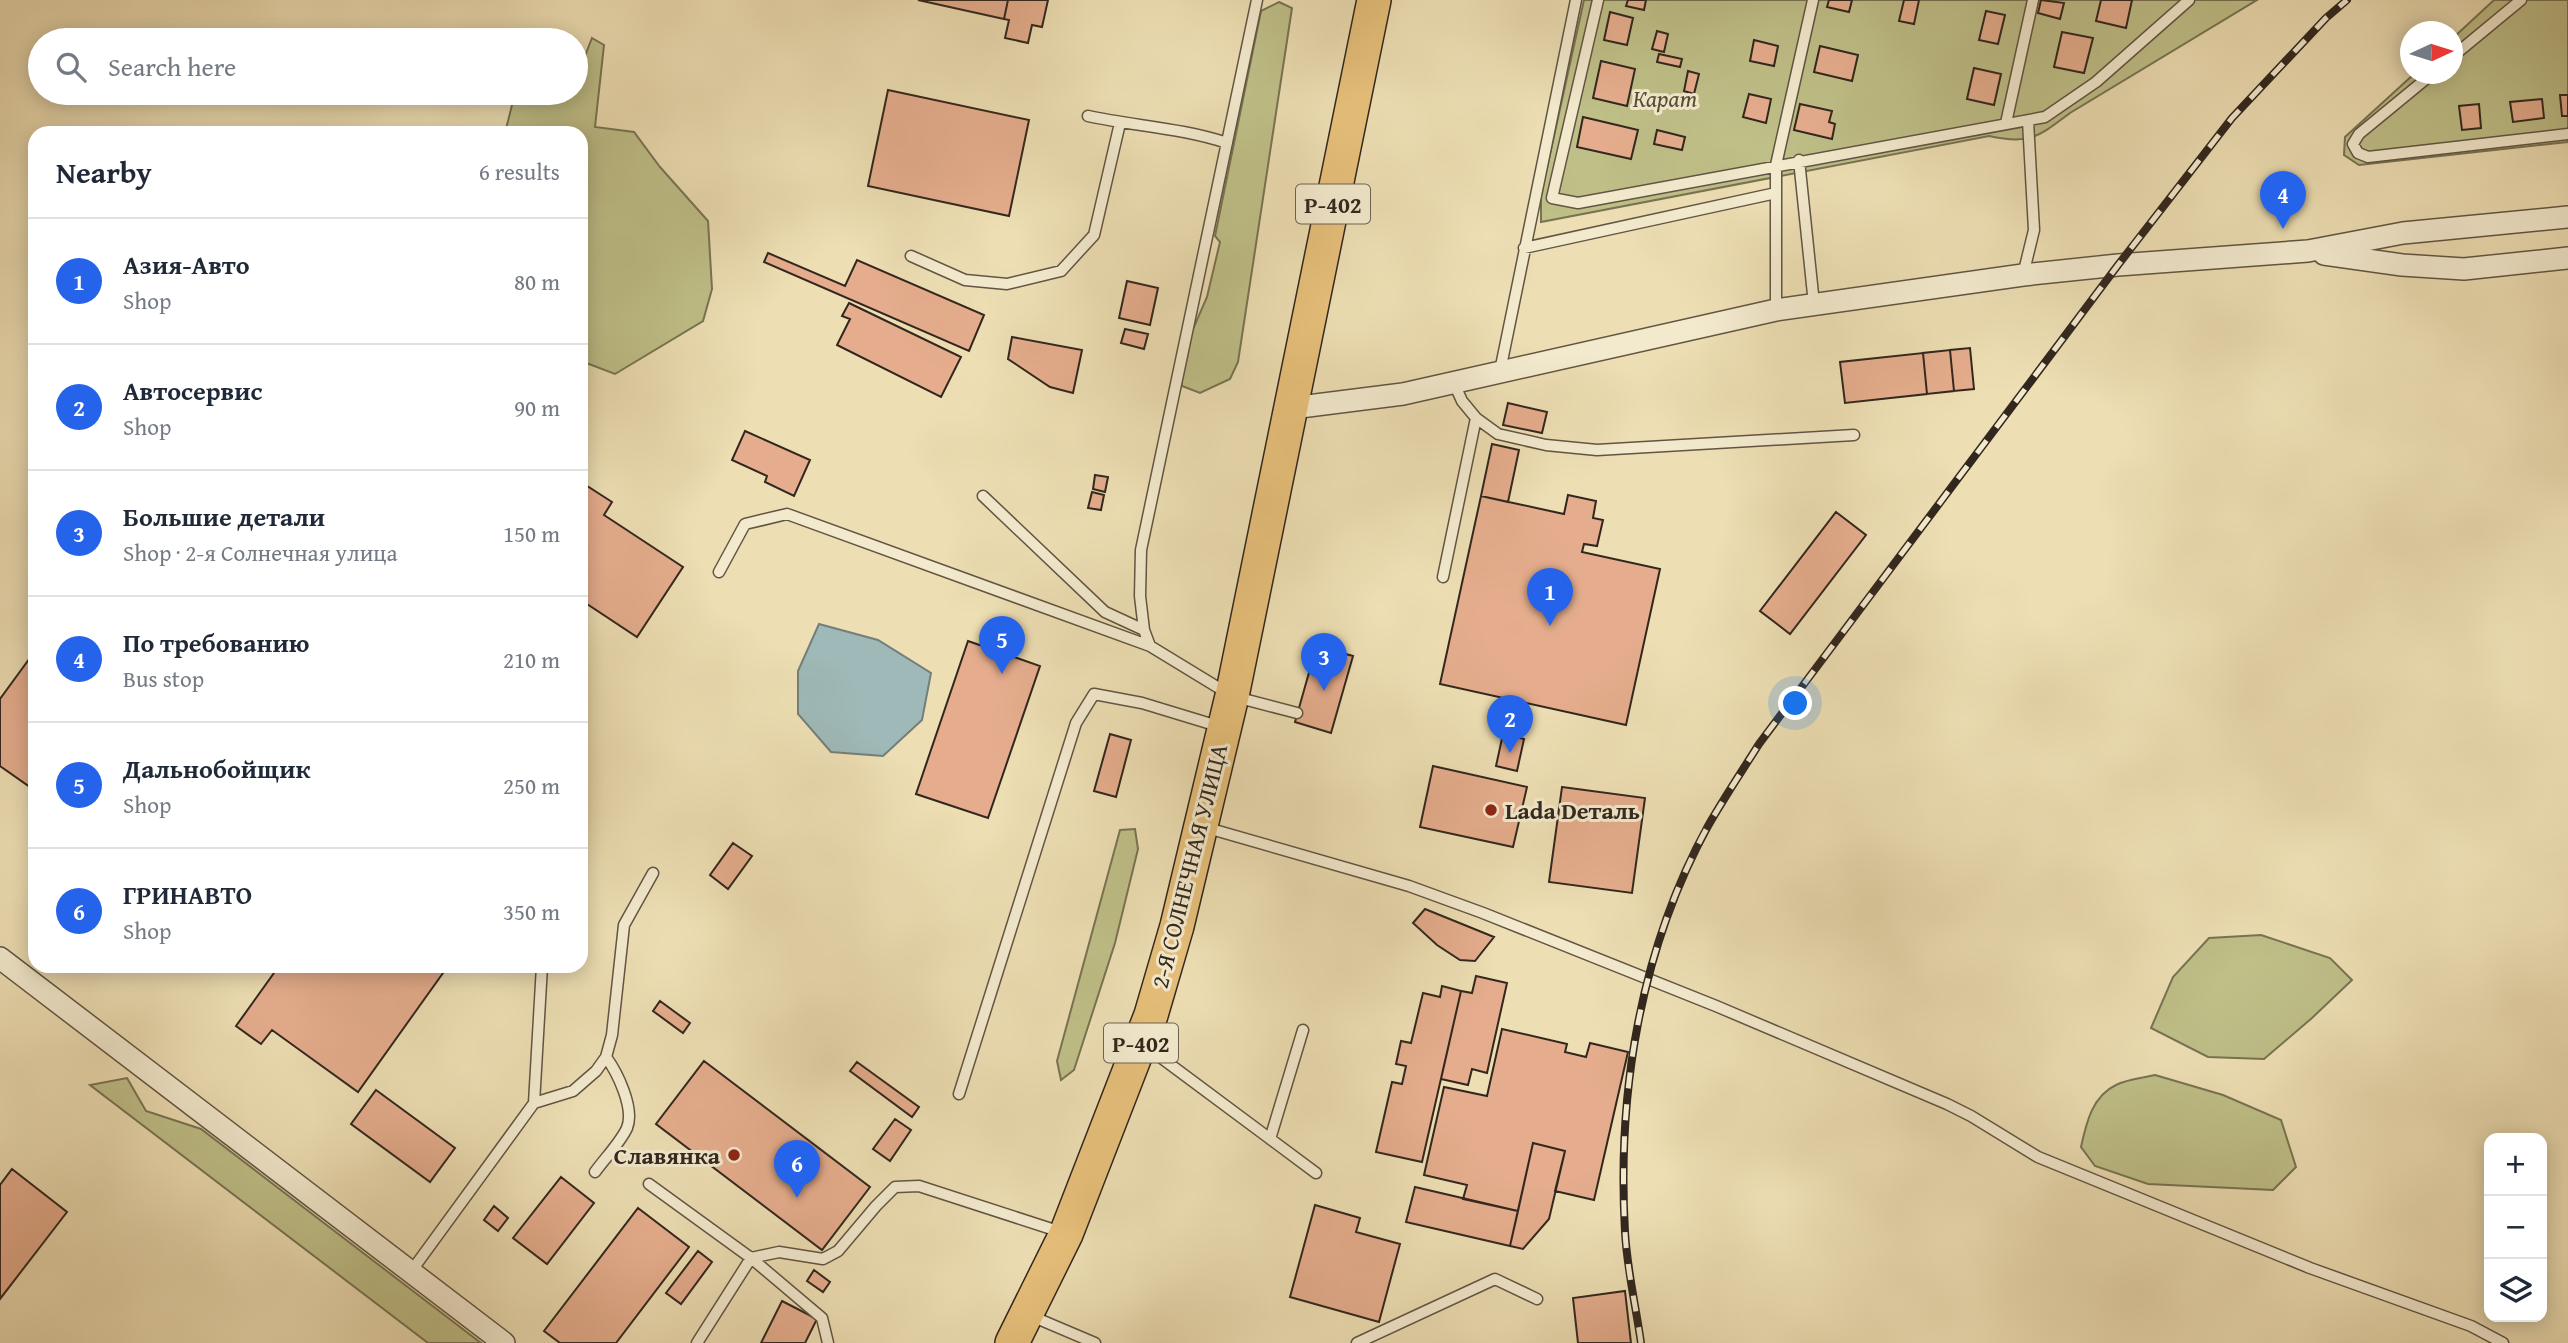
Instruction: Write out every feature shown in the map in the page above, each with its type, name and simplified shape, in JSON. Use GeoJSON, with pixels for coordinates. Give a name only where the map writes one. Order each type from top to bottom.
{"type":"FeatureCollection","features":[{"type":"Feature","properties":{"kind":"main road","name":"Р-402"},"geometry":{"type":"LineString","coordinates":[[1292,408],[1374,0]]}},
{"type":"Feature","properties":{"kind":"main road","name":"2-Я СОЛНЕЧНАЯ УЛИЦА"},"geometry":{"type":"LineString","coordinates":[[1012,1343],[1066,1234],[1141,1042],[1177,926],[1227,712],[1292,408]]}},
{"type":"Feature","properties":{"kind":"street"},"geometry":{"type":"LineString","coordinates":[[1292,408],[1403,394],[1776,310],[1814,304],[2023,275],[2308,251],[2403,233],[2568,217]]}},
{"type":"Feature","properties":{"kind":"street"},"geometry":{"type":"LineString","coordinates":[[2308,251],[2402,265],[2464,268],[2568,258]]}},
{"type":"Feature","properties":{"kind":"street"},"geometry":{"type":"LineString","coordinates":[[0,958],[504,1343]]}},
{"type":"Feature","properties":{"kind":"lane"},"geometry":{"type":"LineString","coordinates":[[1150,646],[1144,630],[1140,596],[1141,550],[1256,0]]}},
{"type":"Feature","properties":{"kind":"lane"},"geometry":{"type":"LineString","coordinates":[[1500,371],[1576,0]]}},
{"type":"Feature","properties":{"kind":"lane"},"geometry":{"type":"LineString","coordinates":[[1598,0],[1552,198],[1578,203],[1776,164],[2045,117],[2096,82],[2189,0]]}},
{"type":"Feature","properties":{"kind":"lane"},"geometry":{"type":"LineString","coordinates":[[1776,310],[1776,164],[1813,0]]}},
{"type":"Feature","properties":{"kind":"lane"},"geometry":{"type":"LineString","coordinates":[[2006,123],[2033,0]]}},
{"type":"Feature","properties":{"kind":"lane"},"geometry":{"type":"LineString","coordinates":[[2463,48],[2521,0]]}},
{"type":"Feature","properties":{"kind":"lane"},"geometry":{"type":"LineString","coordinates":[[2420,84],[2359,134],[2353,144],[2358,153],[2368,157],[2568,134]]}},
{"type":"Feature","properties":{"kind":"lane"},"geometry":{"type":"LineString","coordinates":[[1088,116],[1203,135],[1227,143]]}},
{"type":"Feature","properties":{"kind":"lane"},"geometry":{"type":"LineString","coordinates":[[2023,275],[2034,230],[2028,121]]}},
{"type":"Feature","properties":{"kind":"lane"},"geometry":{"type":"LineString","coordinates":[[911,256],[965,280],[1007,284],[1061,271],[1094,236],[1121,123]]}},
{"type":"Feature","properties":{"kind":"lane"},"geometry":{"type":"LineString","coordinates":[[1799,160],[1814,304]]}},
{"type":"Feature","properties":{"kind":"lane"},"geometry":{"type":"LineString","coordinates":[[1524,248],[1776,193]]}},
{"type":"Feature","properties":{"kind":"lane"},"geometry":{"type":"LineString","coordinates":[[1453,381],[1462,401],[1476,418],[1498,433],[1546,445],[1597,450],[1854,435]]}},
{"type":"Feature","properties":{"kind":"lane"},"geometry":{"type":"LineString","coordinates":[[1443,577],[1476,418]]}},
{"type":"Feature","properties":{"kind":"lane"},"geometry":{"type":"LineString","coordinates":[[983,496],[1105,612],[1144,630]]}},
{"type":"Feature","properties":{"kind":"lane"},"geometry":{"type":"LineString","coordinates":[[719,572],[745,524],[787,514],[1150,646],[1227,712]]}},
{"type":"Feature","properties":{"kind":"lane"},"geometry":{"type":"LineString","coordinates":[[959,1094],[1076,723],[1094,694],[1142,703],[1227,712],[1297,713]]}},
{"type":"Feature","properties":{"kind":"lane"},"geometry":{"type":"LineString","coordinates":[[1201,827],[1409,886],[1572,948],[1947,1104],[2038,1157],[2310,1268],[2471,1326],[2503,1343]]}},
{"type":"Feature","properties":{"kind":"lane"},"geometry":{"type":"LineString","coordinates":[[534,1103],[573,1091],[596,1071],[606,1057],[612,1035],[624,925],[653,873]]}},
{"type":"Feature","properties":{"kind":"lane"},"geometry":{"type":"LineString","coordinates":[[410,1273],[534,1103],[542,973]]}},
{"type":"Feature","properties":{"kind":"lane"},"geometry":{"type":"LineString","coordinates":[[1270,1139],[1303,1030]]}},
{"type":"Feature","properties":{"kind":"lane"},"geometry":{"type":"LineString","coordinates":[[1141,1042],[1316,1173]]}},
{"type":"Feature","properties":{"kind":"lane"},"geometry":{"type":"LineString","coordinates":[[595,1172],[628,1126],[628,1105],[618,1072],[606,1057]]}},
{"type":"Feature","properties":{"kind":"lane"},"geometry":{"type":"LineString","coordinates":[[649,1184],[751,1258],[822,1318],[828,1343]]}},
{"type":"Feature","properties":{"kind":"lane"},"geometry":{"type":"LineString","coordinates":[[696,1343],[751,1258],[779,1252],[823,1259],[838,1251],[895,1188],[919,1186],[1066,1234]]}},
{"type":"Feature","properties":{"kind":"lane"},"geometry":{"type":"LineString","coordinates":[[1357,1343],[1495,1279],[1537,1299]]}},
{"type":"Feature","properties":{"kind":"lane"},"geometry":{"type":"LineString","coordinates":[[1026,1314],[1095,1343]]}},
{"type":"Feature","properties":{"kind":"green space","name":"Карат"},"geometry":{"type":"Polygon","coordinates":[[[1584,0],[2257,0],[2033,137],[2014,140],[1989,136],[1541,222],[1541,195],[1584,0]]]}},
{"type":"Feature","properties":{"kind":"green space"},"geometry":{"type":"Polygon","coordinates":[[[2494,0],[2568,0],[2568,142],[2359,165],[2344,155],[2345,137],[2403,84],[2463,84],[2463,29],[2494,0]]]}},
{"type":"Feature","properties":{"kind":"green space"},"geometry":{"type":"Polygon","coordinates":[[[1279,2],[1292,8],[1238,362],[1230,379],[1200,393],[1182,386],[1180,379],[1190,336],[1207,297],[1220,242],[1215,236],[1261,11],[1279,2]]]}},
{"type":"Feature","properties":{"kind":"green space"},"geometry":{"type":"Polygon","coordinates":[[[592,38],[604,45],[595,127],[634,132],[660,167],[708,221],[712,289],[703,321],[615,374],[588,364],[588,126],[507,126],[512,105],[588,105],[588,48],[592,38]]]}},
{"type":"Feature","properties":{"kind":"green space"},"geometry":{"type":"Polygon","coordinates":[[[1135,829],[1138,849],[1115,943],[1074,1070],[1061,1080],[1057,1061],[1120,830],[1135,829]]]}},
{"type":"Feature","properties":{"kind":"green space"},"geometry":{"type":"Polygon","coordinates":[[[2261,935],[2330,958],[2352,980],[2264,1059],[2208,1057],[2151,1028],[2173,977],[2209,938],[2261,935]]]}},
{"type":"Feature","properties":{"kind":"green space"},"geometry":{"type":"Polygon","coordinates":[[[2155,1075],[2223,1095],[2281,1120],[2296,1167],[2273,1190],[2148,1184],[2095,1166],[2081,1147],[2096,1103],[2116,1085],[2155,1075]]]}},
{"type":"Feature","properties":{"kind":"green space"},"geometry":{"type":"Polygon","coordinates":[[[127,1078],[146,1111],[201,1129],[481,1343],[428,1343],[90,1085],[127,1078]]]}},
{"type":"Feature","properties":{"kind":"water"},"geometry":{"type":"Polygon","coordinates":[[[819,624],[878,640],[931,673],[922,720],[883,756],[831,752],[798,714],[798,671],[819,624]]]}},
{"type":"Feature","properties":{"kind":"building"},"geometry":{"type":"Polygon","coordinates":[[[918,0],[1008,0],[1004,19],[918,0]]]}},
{"type":"Feature","properties":{"kind":"building"},"geometry":{"type":"Polygon","coordinates":[[[1008,0],[1048,0],[1042,27],[1032,25],[1028,43],[1005,38],[1009,20],[1004,19],[1008,0]]]}},
{"type":"Feature","properties":{"kind":"building"},"geometry":{"type":"Polygon","coordinates":[[[1628,0],[1646,0],[1644,10],[1626,6],[1628,0]]]}},
{"type":"Feature","properties":{"kind":"building"},"geometry":{"type":"Polygon","coordinates":[[[1829,0],[1852,0],[1849,12],[1827,7],[1829,0]]]}},
{"type":"Feature","properties":{"kind":"building"},"geometry":{"type":"Polygon","coordinates":[[[1904,0],[1919,0],[1914,24],[1899,21],[1904,0]]]}},
{"type":"Feature","properties":{"kind":"building"},"geometry":{"type":"Polygon","coordinates":[[[2041,0],[2064,3],[2060,19],[2038,13],[2041,0]]]}},
{"type":"Feature","properties":{"kind":"building"},"geometry":{"type":"Polygon","coordinates":[[[2101,0],[2132,0],[2126,28],[2096,21],[2101,0]]]}},
{"type":"Feature","properties":{"kind":"building"},"geometry":{"type":"Polygon","coordinates":[[[1986,11],[2005,15],[1998,44],[1979,40],[1986,11]]]}},
{"type":"Feature","properties":{"kind":"building"},"geometry":{"type":"Polygon","coordinates":[[[1610,12],[1633,18],[1627,45],[1604,40],[1610,12]]]}},
{"type":"Feature","properties":{"kind":"building"},"geometry":{"type":"Polygon","coordinates":[[[1657,31],[1668,34],[1664,52],[1652,49],[1657,31]]]}},
{"type":"Feature","properties":{"kind":"building"},"geometry":{"type":"Polygon","coordinates":[[[2062,32],[2093,38],[2084,73],[2054,67],[2062,32]]]}},
{"type":"Feature","properties":{"kind":"building"},"geometry":{"type":"Polygon","coordinates":[[[1754,40],[1778,46],[1774,66],[1750,61],[1754,40]]]}},
{"type":"Feature","properties":{"kind":"building"},"geometry":{"type":"Polygon","coordinates":[[[1820,46],[1858,55],[1852,81],[1814,72],[1820,46]]]}},
{"type":"Feature","properties":{"kind":"building"},"geometry":{"type":"Polygon","coordinates":[[[1659,54],[1682,59],[1680,67],[1657,62],[1659,54]]]}},
{"type":"Feature","properties":{"kind":"building"},"geometry":{"type":"Polygon","coordinates":[[[1601,61],[1635,69],[1627,106],[1593,98],[1601,61]]]}},
{"type":"Feature","properties":{"kind":"building"},"geometry":{"type":"Polygon","coordinates":[[[1974,68],[2001,74],[1994,105],[1967,99],[1974,68]]]}},
{"type":"Feature","properties":{"kind":"building"},"geometry":{"type":"Polygon","coordinates":[[[1688,71],[1699,74],[1694,94],[1684,91],[1688,71]]]}},
{"type":"Feature","properties":{"kind":"building"},"geometry":{"type":"Polygon","coordinates":[[[888,90],[1029,120],[1009,216],[868,186],[888,90]]]}},
{"type":"Feature","properties":{"kind":"building"},"geometry":{"type":"Polygon","coordinates":[[[1749,94],[1771,99],[1766,123],[1743,117],[1749,94]]]}},
{"type":"Feature","properties":{"kind":"building"},"geometry":{"type":"Polygon","coordinates":[[[2560,95],[2568,95],[2568,116],[2562,116],[2560,95]]]}},
{"type":"Feature","properties":{"kind":"building"},"geometry":{"type":"Polygon","coordinates":[[[2542,99],[2544,118],[2513,122],[2510,102],[2542,99]]]}},
{"type":"Feature","properties":{"kind":"building"},"geometry":{"type":"Polygon","coordinates":[[[1800,104],[1832,111],[1829,122],[1835,124],[1832,139],[1794,130],[1800,104]]]}},
{"type":"Feature","properties":{"kind":"building"},"geometry":{"type":"Polygon","coordinates":[[[2479,104],[2481,128],[2462,130],[2459,106],[2479,104]]]}},
{"type":"Feature","properties":{"kind":"building"},"geometry":{"type":"Polygon","coordinates":[[[1583,117],[1638,130],[1631,159],[1577,147],[1583,117]]]}},
{"type":"Feature","properties":{"kind":"building"},"geometry":{"type":"Polygon","coordinates":[[[1657,130],[1685,137],[1682,150],[1654,144],[1657,130]]]}},
{"type":"Feature","properties":{"kind":"building"},"geometry":{"type":"Polygon","coordinates":[[[768,253],[845,286],[857,260],[984,315],[969,351],[764,262],[768,253]]]}},
{"type":"Feature","properties":{"kind":"building"},"geometry":{"type":"Polygon","coordinates":[[[1127,281],[1158,288],[1150,325],[1119,318],[1127,281]]]}},
{"type":"Feature","properties":{"kind":"building"},"geometry":{"type":"Polygon","coordinates":[[[849,303],[961,357],[941,397],[837,345],[850,319],[842,316],[849,303]]]}},
{"type":"Feature","properties":{"kind":"building"},"geometry":{"type":"Polygon","coordinates":[[[1125,329],[1148,334],[1144,349],[1121,343],[1125,329]]]}},
{"type":"Feature","properties":{"kind":"building"},"geometry":{"type":"Polygon","coordinates":[[[1012,337],[1082,350],[1073,393],[1050,387],[1008,359],[1012,337]]]}},
{"type":"Feature","properties":{"kind":"building"},"geometry":{"type":"Polygon","coordinates":[[[1970,348],[1974,389],[1954,391],[1950,350],[1970,348]]]}},
{"type":"Feature","properties":{"kind":"building"},"geometry":{"type":"Polygon","coordinates":[[[1950,350],[1954,391],[1927,394],[1923,353],[1950,350]]]}},
{"type":"Feature","properties":{"kind":"building"},"geometry":{"type":"Polygon","coordinates":[[[1923,353],[1927,394],[1845,403],[1840,362],[1923,353]]]}},
{"type":"Feature","properties":{"kind":"building"},"geometry":{"type":"Polygon","coordinates":[[[1508,403],[1547,412],[1542,433],[1503,425],[1508,403]]]}},
{"type":"Feature","properties":{"kind":"building"},"geometry":{"type":"Polygon","coordinates":[[[745,431],[810,460],[794,496],[765,482],[767,476],[732,460],[745,431]]]}},
{"type":"Feature","properties":{"kind":"building"},"geometry":{"type":"Polygon","coordinates":[[[1492,444],[1519,450],[1508,502],[1481,496],[1492,444]]]}},
{"type":"Feature","properties":{"kind":"building"},"geometry":{"type":"Polygon","coordinates":[[[1095,475],[1108,477],[1105,492],[1093,489],[1095,475]]]}},
{"type":"Feature","properties":{"kind":"building"},"geometry":{"type":"Polygon","coordinates":[[[588,487],[612,502],[604,515],[683,567],[637,637],[588,605],[588,487]]]}},
{"type":"Feature","properties":{"kind":"building"},"geometry":{"type":"Polygon","coordinates":[[[1092,492],[1104,495],[1101,510],[1088,508],[1092,492]]]}},
{"type":"Feature","properties":{"kind":"building"},"geometry":{"type":"Polygon","coordinates":[[[1568,495],[1596,501],[1593,518],[1603,520],[1597,546],[1584,544],[1582,552],[1660,569],[1626,725],[1440,684],[1481,496],[1564,514],[1568,495]]]}},
{"type":"Feature","properties":{"kind":"building"},"geometry":{"type":"Polygon","coordinates":[[[1836,512],[1866,535],[1790,634],[1760,611],[1836,512]]]}},
{"type":"Feature","properties":{"kind":"building"},"geometry":{"type":"Polygon","coordinates":[[[968,641],[1040,666],[988,818],[916,794],[968,641]]]}},
{"type":"Feature","properties":{"kind":"building"},"geometry":{"type":"Polygon","coordinates":[[[1331,650],[1353,656],[1331,733],[1295,722],[1314,655],[1328,659],[1331,650]]]}},
{"type":"Feature","properties":{"kind":"building"},"geometry":{"type":"Polygon","coordinates":[[[28,661],[28,786],[0,766],[0,699],[28,661]]]}},
{"type":"Feature","properties":{"kind":"building"},"geometry":{"type":"Polygon","coordinates":[[[1110,734],[1131,740],[1116,797],[1094,791],[1110,734]]]}},
{"type":"Feature","properties":{"kind":"building"},"geometry":{"type":"Polygon","coordinates":[[[1503,734],[1524,739],[1517,771],[1496,766],[1503,734]]]}},
{"type":"Feature","properties":{"kind":"building"},"geometry":{"type":"Polygon","coordinates":[[[1433,766],[1527,787],[1513,847],[1420,827],[1433,766]]]}},
{"type":"Feature","properties":{"kind":"building"},"geometry":{"type":"Polygon","coordinates":[[[1562,787],[1645,798],[1632,893],[1549,882],[1562,787]]]}},
{"type":"Feature","properties":{"kind":"building"},"geometry":{"type":"Polygon","coordinates":[[[733,843],[752,856],[728,889],[710,875],[733,843]]]}},
{"type":"Feature","properties":{"kind":"building"},"geometry":{"type":"Polygon","coordinates":[[[1425,909],[1494,937],[1475,961],[1460,960],[1437,945],[1413,923],[1425,909]]]}},
{"type":"Feature","properties":{"kind":"building"},"geometry":{"type":"Polygon","coordinates":[[[274,973],[443,973],[358,1092],[272,1030],[261,1044],[236,1026],[274,973]]]}},
{"type":"Feature","properties":{"kind":"building"},"geometry":{"type":"Polygon","coordinates":[[[1476,976],[1507,983],[1487,1073],[1472,1069],[1468,1085],[1441,1079],[1461,991],[1472,993],[1476,976]]]}},
{"type":"Feature","properties":{"kind":"building"},"geometry":{"type":"Polygon","coordinates":[[[1442,986],[1461,991],[1422,1162],[1376,1152],[1392,1082],[1402,1084],[1406,1066],[1396,1064],[1401,1041],[1411,1043],[1423,993],[1440,997],[1442,986]]]}},
{"type":"Feature","properties":{"kind":"building"},"geometry":{"type":"Polygon","coordinates":[[[660,1001],[690,1023],[683,1033],[653,1011],[660,1001]]]}},
{"type":"Feature","properties":{"kind":"building"},"geometry":{"type":"Polygon","coordinates":[[[1502,1029],[1567,1044],[1565,1052],[1586,1057],[1590,1043],[1628,1052],[1594,1200],[1555,1191],[1565,1151],[1533,1143],[1518,1211],[1463,1199],[1467,1185],[1424,1175],[1444,1087],[1487,1096],[1502,1029]]]}},
{"type":"Feature","properties":{"kind":"building"},"geometry":{"type":"Polygon","coordinates":[[[704,1061],[870,1187],[822,1250],[656,1124],[704,1061]]]}},
{"type":"Feature","properties":{"kind":"building"},"geometry":{"type":"Polygon","coordinates":[[[857,1062],[919,1107],[912,1117],[850,1071],[857,1062]]]}},
{"type":"Feature","properties":{"kind":"building"},"geometry":{"type":"Polygon","coordinates":[[[376,1090],[455,1148],[430,1182],[351,1124],[376,1090]]]}},
{"type":"Feature","properties":{"kind":"building"},"geometry":{"type":"Polygon","coordinates":[[[895,1119],[911,1130],[890,1161],[873,1149],[895,1119]]]}},
{"type":"Feature","properties":{"kind":"building"},"geometry":{"type":"Polygon","coordinates":[[[1533,1143],[1565,1151],[1549,1219],[1523,1249],[1510,1246],[1533,1143]]]}},
{"type":"Feature","properties":{"kind":"building"},"geometry":{"type":"Polygon","coordinates":[[[12,1169],[67,1212],[0,1299],[0,1185],[12,1169]]]}},
{"type":"Feature","properties":{"kind":"building"},"geometry":{"type":"Polygon","coordinates":[[[561,1177],[594,1203],[547,1264],[513,1238],[561,1177]]]}},
{"type":"Feature","properties":{"kind":"building"},"geometry":{"type":"Polygon","coordinates":[[[1415,1187],[1518,1211],[1510,1246],[1406,1222],[1415,1187]]]}},
{"type":"Feature","properties":{"kind":"building"},"geometry":{"type":"Polygon","coordinates":[[[1315,1205],[1360,1218],[1356,1232],[1400,1244],[1379,1322],[1290,1297],[1315,1205]]]}},
{"type":"Feature","properties":{"kind":"building"},"geometry":{"type":"Polygon","coordinates":[[[494,1206],[508,1218],[498,1231],[484,1220],[494,1206]]]}},
{"type":"Feature","properties":{"kind":"building"},"geometry":{"type":"Polygon","coordinates":[[[638,1208],[689,1247],[616,1343],[560,1343],[544,1331],[638,1208]]]}},
{"type":"Feature","properties":{"kind":"building"},"geometry":{"type":"Polygon","coordinates":[[[698,1251],[712,1262],[681,1304],[666,1293],[698,1251]]]}},
{"type":"Feature","properties":{"kind":"building"},"geometry":{"type":"Polygon","coordinates":[[[814,1270],[830,1282],[823,1292],[807,1281],[814,1270]]]}},
{"type":"Feature","properties":{"kind":"building"},"geometry":{"type":"Polygon","coordinates":[[[1625,1291],[1631,1343],[1578,1343],[1573,1298],[1625,1291]]]}},
{"type":"Feature","properties":{"kind":"building"},"geometry":{"type":"Polygon","coordinates":[[[782,1301],[817,1319],[805,1343],[761,1343],[782,1301]]]}},
{"type":"Feature","properties":{"kind":"railway"},"geometry":{"type":"LineString","coordinates":[[1641,1343],[1625,1232],[1623,1180],[1630,1075],[1638,1023],[1665,922],[1708,826],[1759,744],[2118,265],[2232,118],[2326,18],[2347,0]]}},
{"type":"Feature","properties":{"kind":"place","name":"По требованию"},"geometry":{"type":"Point","coordinates":[2283,229]}},
{"type":"Feature","properties":{"kind":"place","name":"Азия-Авто"},"geometry":{"type":"Point","coordinates":[1550,626]}},
{"type":"Feature","properties":{"kind":"place","name":"Дальнобойщик"},"geometry":{"type":"Point","coordinates":[1002,674]}},
{"type":"Feature","properties":{"kind":"place","name":"Большие детали"},"geometry":{"type":"Point","coordinates":[1324,691]}},
{"type":"Feature","properties":{"kind":"place","name":"Автосервис"},"geometry":{"type":"Point","coordinates":[1510,753]}},
{"type":"Feature","properties":{"kind":"place","name":"Lada Dеталь"},"geometry":{"type":"Point","coordinates":[1491,810]}},
{"type":"Feature","properties":{"kind":"place","name":"Славянка"},"geometry":{"type":"Point","coordinates":[734,1155]}},
{"type":"Feature","properties":{"kind":"place","name":"ГРИНАВТО"},"geometry":{"type":"Point","coordinates":[797,1198]}}]}
